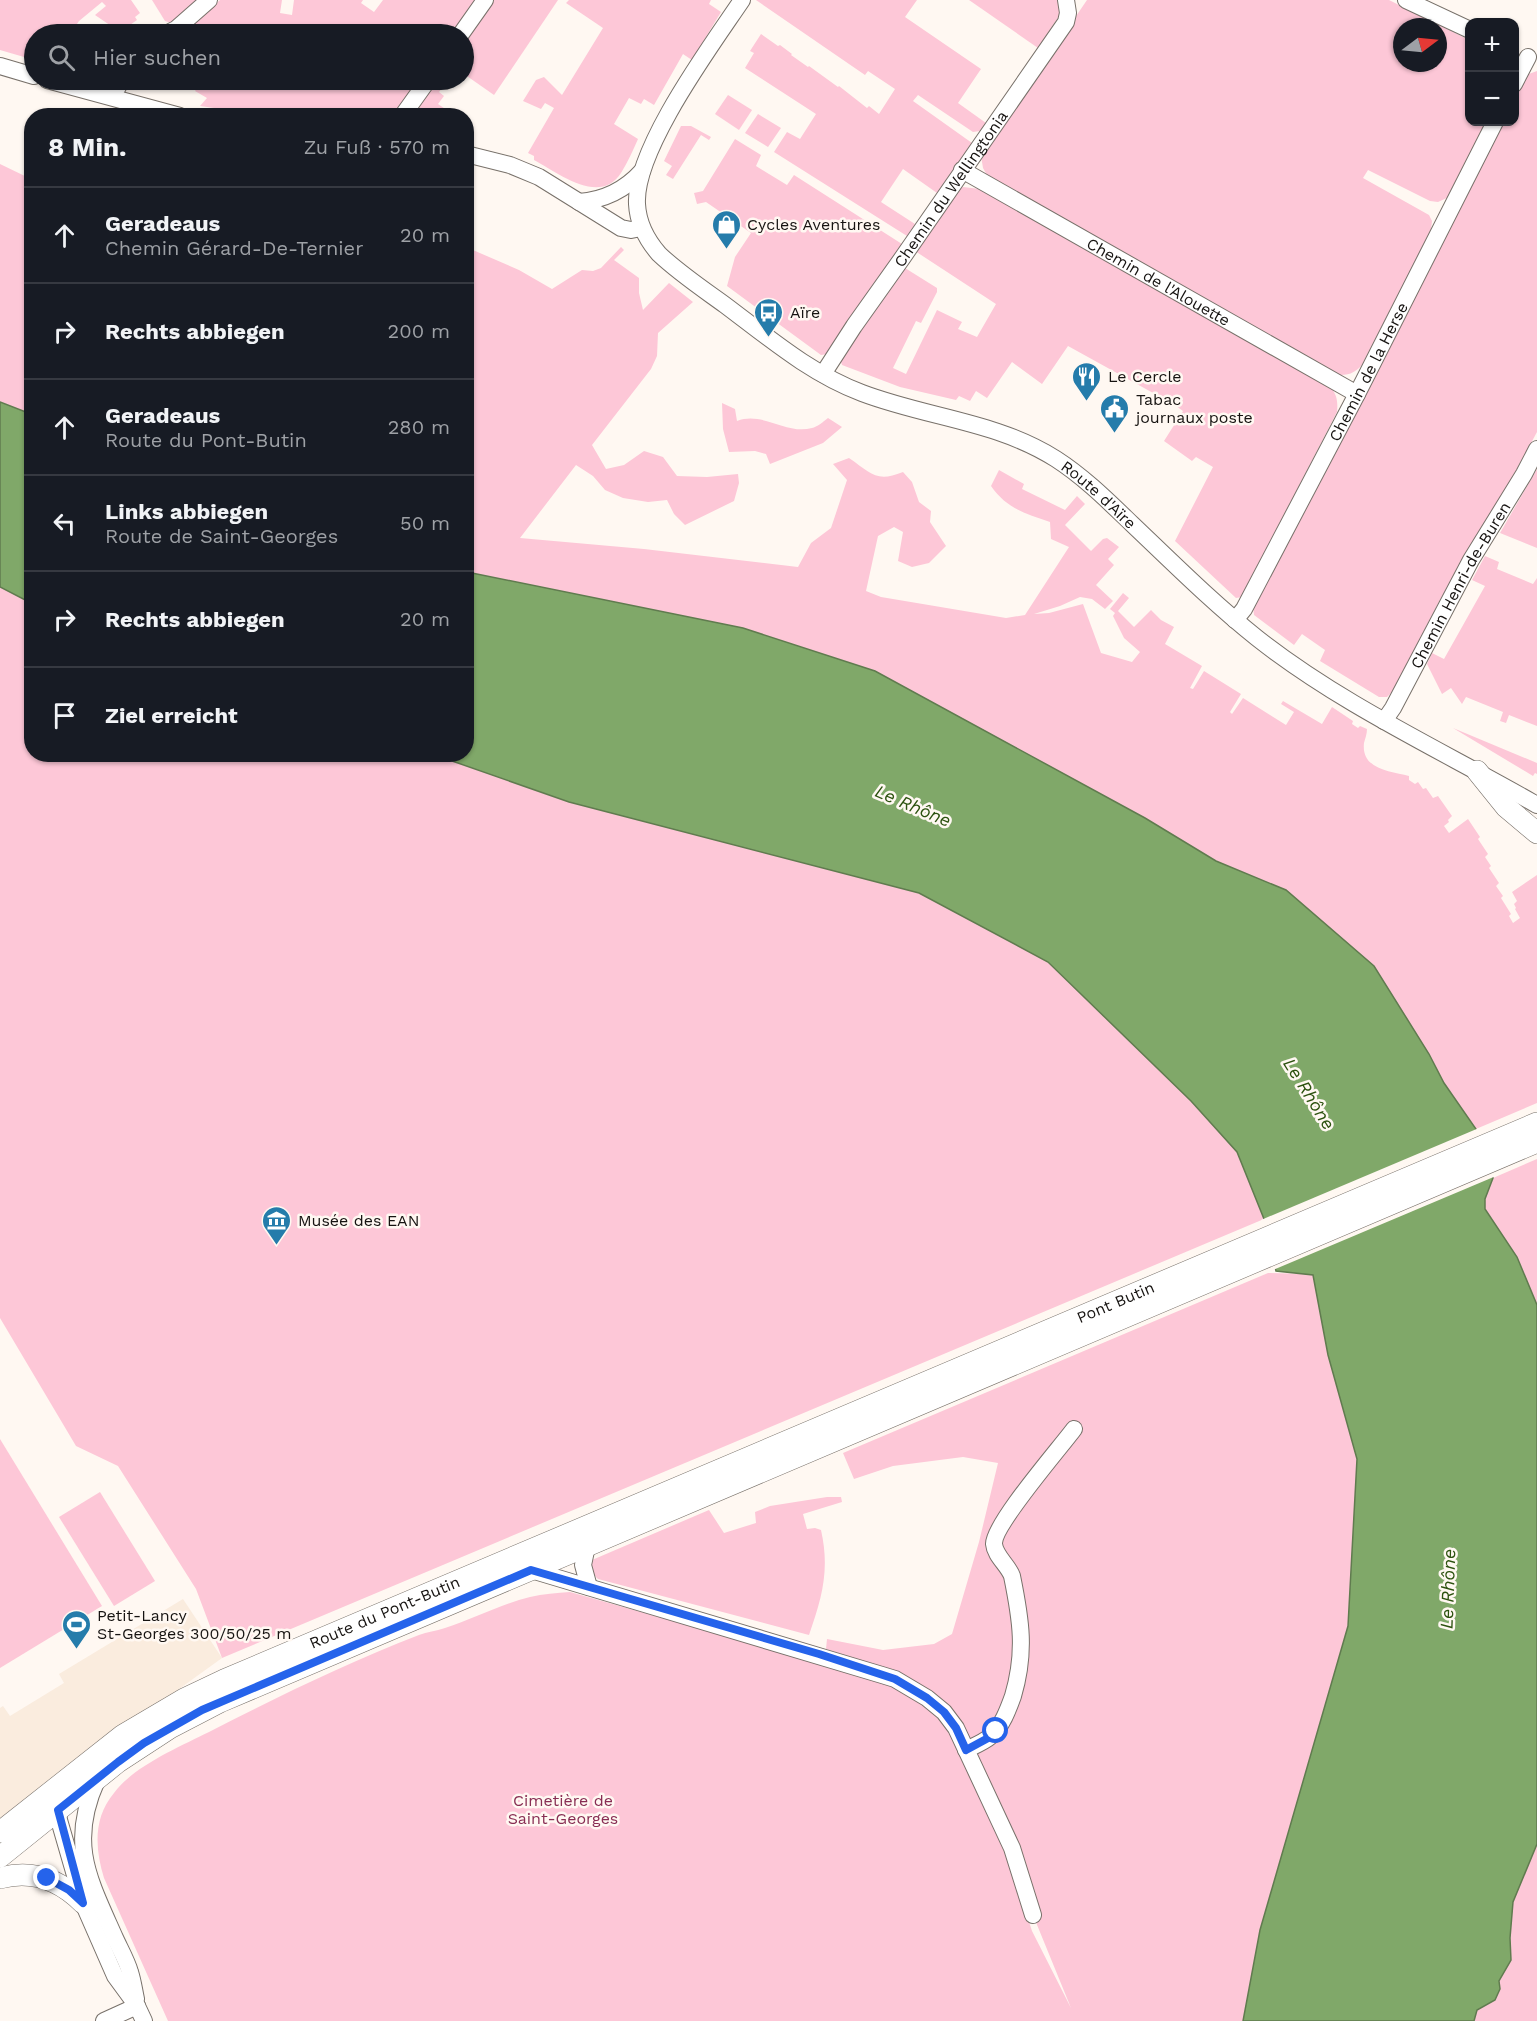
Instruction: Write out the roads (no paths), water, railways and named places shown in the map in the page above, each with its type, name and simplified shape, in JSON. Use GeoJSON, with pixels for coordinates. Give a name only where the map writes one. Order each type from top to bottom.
{"type":"FeatureCollection","features":[{"type":"Feature","properties":{"kind":"main road"},"geometry":{"type":"LineString","coordinates":[[1477,771],[1506,807],[1537,833]]}},
{"type":"Feature","properties":{"kind":"main road","name":"Pont Butin"},"geometry":{"type":"LineString","coordinates":[[699,1488],[1537,1123]]}},
{"type":"Feature","properties":{"kind":"main road","name":"Pont Butin"},"geometry":{"type":"LineString","coordinates":[[699,1488],[1537,1142]]}},
{"type":"Feature","properties":{"kind":"main road","name":"Route du Pont-Butin"},"geometry":{"type":"LineString","coordinates":[[0,1857],[98,1777],[144,1743],[202,1710],[588,1546],[699,1488]]}},
{"type":"Feature","properties":{"kind":"main road","name":"Route du Pont-Butin"},"geometry":{"type":"LineString","coordinates":[[0,1832],[123,1735],[205,1689],[699,1488]]}},
{"type":"Feature","properties":{"kind":"main road"},"geometry":{"type":"LineString","coordinates":[[0,1878],[22,1875],[47,1878],[69,1890],[83,1903]]}},
{"type":"Feature","properties":{"kind":"street"},"geometry":{"type":"LineString","coordinates":[[182,24],[209,0]]}},
{"type":"Feature","properties":{"kind":"street"},"geometry":{"type":"LineString","coordinates":[[468,24],[485,0]]}},
{"type":"Feature","properties":{"kind":"street"},"geometry":{"type":"LineString","coordinates":[[474,156],[495,160],[525,171],[621,228],[631,230],[641,228],[637,197],[643,170],[668,114],[742,0]]}},
{"type":"Feature","properties":{"kind":"street","name":"Chemin du Wellingtonia"},"geometry":{"type":"LineString","coordinates":[[823,374],[1066,22],[1068,14],[1066,0]]}},
{"type":"Feature","properties":{"kind":"street"},"geometry":{"type":"LineString","coordinates":[[1406,0],[1465,28]]}},
{"type":"Feature","properties":{"kind":"street"},"geometry":{"type":"LineString","coordinates":[[1519,75],[1527,56]]}},
{"type":"Feature","properties":{"kind":"street"},"geometry":{"type":"LineString","coordinates":[[0,66],[24,73]]}},
{"type":"Feature","properties":{"kind":"street"},"geometry":{"type":"LineString","coordinates":[[83,90],[150,108]]}},
{"type":"Feature","properties":{"kind":"street"},"geometry":{"type":"LineString","coordinates":[[112,98],[116,90]]}},
{"type":"Feature","properties":{"kind":"street"},"geometry":{"type":"LineString","coordinates":[[408,108],[421,90]]}},
{"type":"Feature","properties":{"kind":"street","name":"Chemin de la Herse"},"geometry":{"type":"LineString","coordinates":[[1235,620],[1244,609],[1357,394],[1493,126]]}},
{"type":"Feature","properties":{"kind":"street"},"geometry":{"type":"LineString","coordinates":[[579,202],[603,198],[614,193],[643,170]]}},
{"type":"Feature","properties":{"kind":"street","name":"Chemin de l'Alouette"},"geometry":{"type":"LineString","coordinates":[[962,170],[1357,394]]}},
{"type":"Feature","properties":{"kind":"street","name":"Route d'Aïre"},"geometry":{"type":"LineString","coordinates":[[641,228],[651,245],[667,262],[769,338],[823,374],[872,396],[999,432],[1035,447],[1056,459],[1089,484],[1235,620],[1300,669],[1384,721],[1537,805]]}},
{"type":"Feature","properties":{"kind":"street","name":"Chemin Henri-de-Buren"},"geometry":{"type":"LineString","coordinates":[[1384,721],[1393,708],[1470,560],[1537,449]]}},
{"type":"Feature","properties":{"kind":"street"},"geometry":{"type":"LineString","coordinates":[[966,1750],[990,1737],[1001,1723],[1013,1695],[1021,1658],[1022,1631],[1012,1576],[997,1553],[994,1540],[1004,1520],[1074,1429]]}},
{"type":"Feature","properties":{"kind":"street"},"geometry":{"type":"LineString","coordinates":[[588,1546],[583,1564],[590,1587]]}},
{"type":"Feature","properties":{"kind":"street"},"geometry":{"type":"LineString","coordinates":[[531,1570],[819,1654],[895,1679],[927,1698],[944,1712],[956,1728],[1012,1848],[1033,1915]]}},
{"type":"Feature","properties":{"kind":"street"},"geometry":{"type":"LineString","coordinates":[[98,1777],[84,1819],[82,1836],[84,1863],[130,1971],[141,2014]]}},
{"type":"Feature","properties":{"kind":"street"},"geometry":{"type":"LineString","coordinates":[[57,1786],[58,1810],[83,1903],[116,1976],[141,2014]]}},
{"type":"Feature","properties":{"kind":"street"},"geometry":{"type":"LineString","coordinates":[[104,2021],[141,2014]]}},
{"type":"Feature","properties":{"kind":"water"},"geometry":{"type":"Polygon","coordinates":[[[0,402],[24,411],[24,599],[0,587],[0,402]]]}},
{"type":"Feature","properties":{"kind":"water","name":"Le Rhône"},"geometry":{"type":"Polygon","coordinates":[[[474,573],[743,628],[875,671],[1145,818],[1216,861],[1286,890],[1374,966],[1429,1054],[1444,1083],[1476,1129],[1493,1178],[1485,1199],[1485,1209],[1517,1257],[1537,1305],[1537,1844],[1513,1902],[1511,1960],[1499,1981],[1500,1989],[1495,2000],[1477,2010],[1474,2021],[1243,2021],[1260,1930],[1348,1626],[1357,1459],[1328,1355],[1313,1275],[1276,1271],[1264,1219],[1237,1152],[1191,1101],[1048,962],[919,893],[569,802],[455,762],[474,762],[474,573]]]}},
{"type":"Feature","properties":{"kind":"place","name":"Cycles Aventures"},"geometry":{"type":"Point","coordinates":[726,250]}},
{"type":"Feature","properties":{"kind":"place","name":"Aïre"},"geometry":{"type":"Point","coordinates":[769,338]}},
{"type":"Feature","properties":{"kind":"place","name":"Le Cercle"},"geometry":{"type":"Point","coordinates":[1087,402]}},
{"type":"Feature","properties":{"kind":"place","name":"Tabac journaux poste"},"geometry":{"type":"Point","coordinates":[1115,434]}},
{"type":"Feature","properties":{"kind":"place","name":"Musée des EAN"},"geometry":{"type":"Point","coordinates":[277,1246]}},
{"type":"Feature","properties":{"kind":"place","name":"Petit-Lancy St-Georges 300/50/25 m"},"geometry":{"type":"Point","coordinates":[76,1650]}},
{"type":"Feature","properties":{"kind":"park label","name":"Cimetière de Saint-Georges"},"geometry":{"type":"Point","coordinates":[563,1809]}}]}
